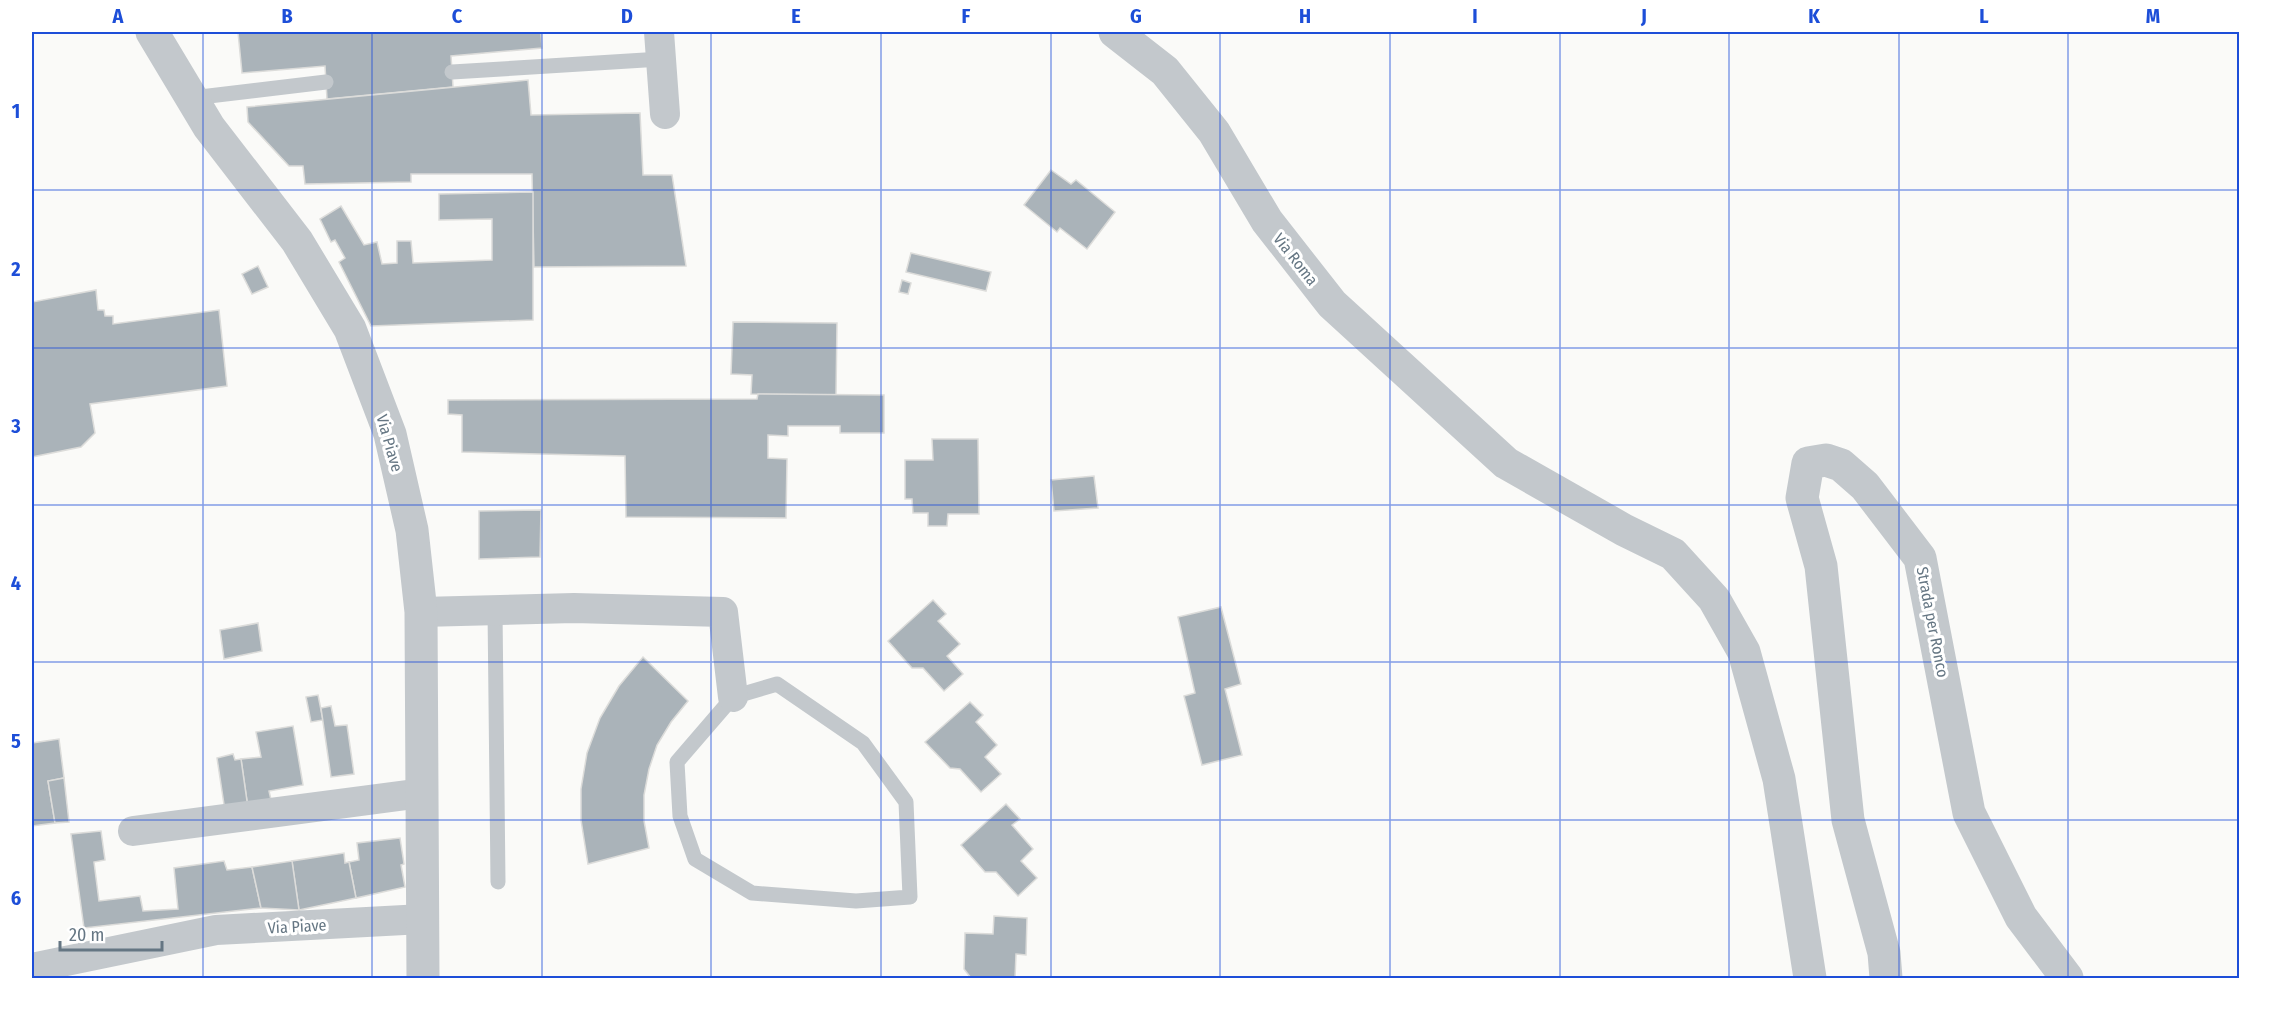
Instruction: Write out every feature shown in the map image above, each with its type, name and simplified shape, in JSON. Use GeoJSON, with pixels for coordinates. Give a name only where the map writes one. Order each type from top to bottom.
{"type":"FeatureCollection","features":[{"type":"Feature","properties":{"kind":"street","name":"Via Piave"},"geometry":{"type":"LineString","coordinates":[[152,32],[209,127],[297,241],[350,329],[390,434],[412,530],[422,612],[423,978]]}},
{"type":"Feature","properties":{"kind":"street","name":"Via Roma"},"geometry":{"type":"LineString","coordinates":[[1115,32],[1165,70],[1214,132],[1267,220],[1332,304],[1506,463],[1624,531],[1673,554],[1714,599],[1744,652],[1779,779],[1810,978]]}},
{"type":"Feature","properties":{"kind":"street"},"geometry":{"type":"LineString","coordinates":[[660,45],[665,114]]}},
{"type":"Feature","properties":{"kind":"street","name":"Strada per Ronco"},"geometry":{"type":"LineString","coordinates":[[1886,978],[1884,953],[1848,820],[1821,566],[1802,498],[1808,463],[1826,460],[1841,465],[1865,486],[1920,558],[1969,813],[2021,917],[2067,978]]}},
{"type":"Feature","properties":{"kind":"street"},"geometry":{"type":"LineString","coordinates":[[422,612],[574,608],[723,612],[733,697]]}},
{"type":"Feature","properties":{"kind":"street"},"geometry":{"type":"LineString","coordinates":[[133,831],[422,793]]}},
{"type":"Feature","properties":{"kind":"street","name":"Via Piave"},"geometry":{"type":"LineString","coordinates":[[32,968],[216,930],[423,919]]}},
{"type":"Feature","properties":{"kind":"lane"},"geometry":{"type":"LineString","coordinates":[[452,72],[660,45]]}},
{"type":"Feature","properties":{"kind":"lane"},"geometry":{"type":"LineString","coordinates":[[192,98],[326,82]]}},
{"type":"Feature","properties":{"kind":"lane"},"geometry":{"type":"LineString","coordinates":[[495,610],[498,882]]}},
{"type":"Feature","properties":{"kind":"lane"},"geometry":{"type":"LineString","coordinates":[[777,684],[863,743],[906,802],[910,897],[856,901],[752,893],[695,859],[680,816],[677,762],[733,697],[777,684]]}},
{"type":"Feature","properties":{"kind":"building"},"geometry":{"type":"Polygon","coordinates":[[[238,32],[541,32],[542,48],[451,56],[453,87],[327,99],[325,66],[242,73],[238,32]]]}},
{"type":"Feature","properties":{"kind":"building"},"geometry":{"type":"Polygon","coordinates":[[[528,80],[531,115],[640,113],[643,175],[672,175],[686,266],[534,267],[532,174],[411,174],[411,182],[305,184],[303,166],[289,166],[248,122],[247,107],[528,80]]]}},
{"type":"Feature","properties":{"kind":"building"},"geometry":{"type":"Polygon","coordinates":[[[1051,170],[1071,184],[1076,180],[1115,212],[1087,249],[1060,228],[1057,232],[1024,205],[1051,170]]]}},
{"type":"Feature","properties":{"kind":"building"},"geometry":{"type":"Polygon","coordinates":[[[533,192],[533,320],[371,326],[339,262],[345,258],[335,240],[331,242],[320,219],[341,206],[364,245],[377,242],[382,264],[397,263],[397,241],[411,241],[413,263],[492,260],[492,219],[439,220],[439,194],[533,192]]]}},
{"type":"Feature","properties":{"kind":"building"},"geometry":{"type":"Polygon","coordinates":[[[911,253],[991,272],[986,291],[906,272],[911,253]]]}},
{"type":"Feature","properties":{"kind":"building"},"geometry":{"type":"Polygon","coordinates":[[[258,266],[268,287],[252,294],[242,274],[258,266]]]}},
{"type":"Feature","properties":{"kind":"building"},"geometry":{"type":"Polygon","coordinates":[[[902,280],[911,283],[908,294],[899,292],[902,280]]]}},
{"type":"Feature","properties":{"kind":"building"},"geometry":{"type":"Polygon","coordinates":[[[96,290],[98,310],[104,310],[105,316],[113,316],[113,324],[219,310],[227,386],[90,404],[95,433],[81,447],[32,457],[32,302],[96,290]]]}},
{"type":"Feature","properties":{"kind":"building"},"geometry":{"type":"Polygon","coordinates":[[[733,322],[837,323],[836,395],[751,394],[752,375],[731,374],[733,322]]]}},
{"type":"Feature","properties":{"kind":"building"},"geometry":{"type":"Polygon","coordinates":[[[758,394],[884,395],[884,433],[840,433],[840,426],[788,426],[788,436],[768,435],[768,458],[787,459],[786,518],[626,517],[625,456],[462,452],[462,415],[448,414],[448,400],[757,399],[758,394]]]}},
{"type":"Feature","properties":{"kind":"building"},"geometry":{"type":"Polygon","coordinates":[[[932,439],[978,439],[979,514],[948,514],[947,526],[928,526],[928,513],[913,513],[912,499],[905,499],[905,460],[933,460],[932,439]]]}},
{"type":"Feature","properties":{"kind":"building"},"geometry":{"type":"Polygon","coordinates":[[[1094,476],[1098,508],[1054,511],[1051,480],[1094,476]]]}},
{"type":"Feature","properties":{"kind":"building"},"geometry":{"type":"Polygon","coordinates":[[[541,510],[540,557],[479,559],[479,511],[541,510]]]}},
{"type":"Feature","properties":{"kind":"building"},"geometry":{"type":"Polygon","coordinates":[[[933,600],[946,614],[938,621],[960,644],[947,656],[963,674],[944,691],[923,668],[912,668],[888,641],[933,600]]]}},
{"type":"Feature","properties":{"kind":"building"},"geometry":{"type":"Polygon","coordinates":[[[1221,607],[1241,684],[1225,689],[1242,755],[1202,765],[1184,696],[1195,693],[1178,617],[1221,607]]]}},
{"type":"Feature","properties":{"kind":"building"},"geometry":{"type":"Polygon","coordinates":[[[258,623],[262,651],[224,659],[220,630],[258,623]]]}},
{"type":"Feature","properties":{"kind":"building"},"geometry":{"type":"Polygon","coordinates":[[[643,657],[688,701],[671,722],[657,745],[649,769],[644,795],[644,821],[649,848],[588,864],[581,820],[581,789],[587,753],[600,718],[619,686],[643,657]]]}},
{"type":"Feature","properties":{"kind":"building"},"geometry":{"type":"Polygon","coordinates":[[[318,695],[323,720],[311,722],[306,697],[318,695]]]}},
{"type":"Feature","properties":{"kind":"building"},"geometry":{"type":"Polygon","coordinates":[[[970,702],[983,715],[976,722],[997,745],[985,757],[1001,774],[981,792],[960,769],[950,768],[925,742],[970,702]]]}},
{"type":"Feature","properties":{"kind":"building"},"geometry":{"type":"Polygon","coordinates":[[[331,706],[335,726],[347,725],[354,774],[331,777],[321,708],[331,706]]]}},
{"type":"Feature","properties":{"kind":"building"},"geometry":{"type":"Polygon","coordinates":[[[293,726],[303,785],[269,791],[272,804],[248,808],[241,759],[261,757],[256,732],[293,726]]]}},
{"type":"Feature","properties":{"kind":"building"},"geometry":{"type":"Polygon","coordinates":[[[59,739],[64,778],[48,781],[55,823],[32,826],[32,743],[59,739]]]}},
{"type":"Feature","properties":{"kind":"building"},"geometry":{"type":"Polygon","coordinates":[[[233,754],[235,760],[241,759],[248,808],[225,811],[217,758],[233,754]]]}},
{"type":"Feature","properties":{"kind":"building"},"geometry":{"type":"Polygon","coordinates":[[[64,778],[69,822],[55,823],[48,781],[64,778]]]}},
{"type":"Feature","properties":{"kind":"building"},"geometry":{"type":"Polygon","coordinates":[[[1006,804],[1020,819],[1012,825],[1033,849],[1021,861],[1037,878],[1018,896],[996,872],[985,872],[961,845],[1006,804]]]}},
{"type":"Feature","properties":{"kind":"building"},"geometry":{"type":"Polygon","coordinates":[[[101,831],[105,860],[94,862],[99,901],[140,896],[143,911],[178,909],[174,868],[224,861],[227,870],[252,867],[261,908],[84,928],[71,834],[101,831]]]}},
{"type":"Feature","properties":{"kind":"building"},"geometry":{"type":"Polygon","coordinates":[[[400,838],[405,887],[356,898],[349,862],[359,860],[357,843],[400,838]]]}},
{"type":"Feature","properties":{"kind":"building"},"geometry":{"type":"Polygon","coordinates":[[[344,853],[345,863],[349,862],[356,898],[299,910],[292,861],[344,853]]]}},
{"type":"Feature","properties":{"kind":"building"},"geometry":{"type":"Polygon","coordinates":[[[292,861],[299,910],[261,908],[252,867],[292,861]]]}},
{"type":"Feature","properties":{"kind":"building"},"geometry":{"type":"Polygon","coordinates":[[[994,916],[1027,918],[1026,955],[1016,954],[1015,978],[971,978],[964,969],[965,933],[993,934],[994,916]]]}}]}
